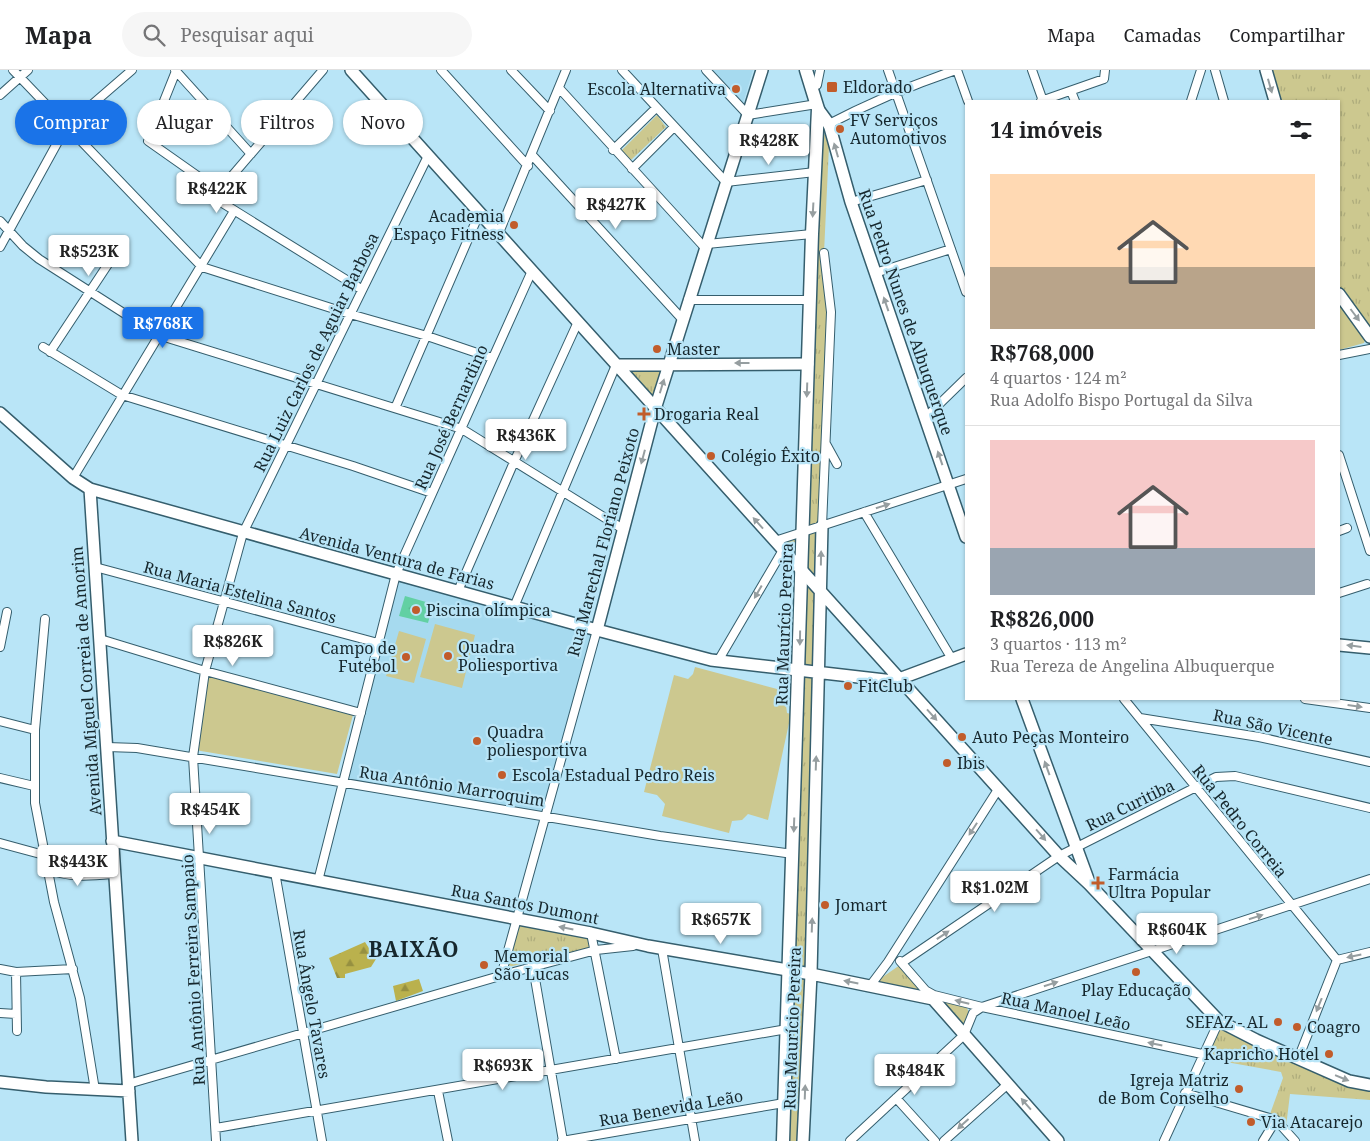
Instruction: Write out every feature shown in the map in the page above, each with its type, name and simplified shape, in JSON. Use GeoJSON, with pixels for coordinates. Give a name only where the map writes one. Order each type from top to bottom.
{"type":"FeatureCollection","features":[{"type":"Feature","properties":{"kind":"main road","name":"Rua Maurício Pereira"},"geometry":{"type":"LineString","coordinates":[[783,1141],[800,671],[812,234],[815,172],[823,127],[806,70]]}},
{"type":"Feature","properties":{"kind":"street"},"geometry":{"type":"LineString","coordinates":[[12,70],[40,100]]}},
{"type":"Feature","properties":{"kind":"street"},"geometry":{"type":"LineString","coordinates":[[0,96],[28,70]]}},
{"type":"Feature","properties":{"kind":"street"},"geometry":{"type":"LineString","coordinates":[[98,100],[132,70]]}},
{"type":"Feature","properties":{"kind":"street"},"geometry":{"type":"LineString","coordinates":[[251,154],[176,70],[148,141],[218,195],[234,211],[362,290]]}},
{"type":"Feature","properties":{"kind":"street"},"geometry":{"type":"LineString","coordinates":[[218,195],[323,70]]}},
{"type":"Feature","properties":{"kind":"street"},"geometry":{"type":"LineString","coordinates":[[350,70],[577,324],[821,591],[1059,856],[1089,884],[1218,1021],[1349,1081],[1370,1085]]}},
{"type":"Feature","properties":{"kind":"street"},"geometry":{"type":"LineString","coordinates":[[441,70],[528,166]]}},
{"type":"Feature","properties":{"kind":"street"},"geometry":{"type":"LineString","coordinates":[[511,70],[550,111]]}},
{"type":"Feature","properties":{"kind":"street"},"geometry":{"type":"LineString","coordinates":[[498,235],[566,70]]}},
{"type":"Feature","properties":{"kind":"street"},"geometry":{"type":"LineString","coordinates":[[622,70],[726,182],[815,172]]}},
{"type":"Feature","properties":{"kind":"street"},"geometry":{"type":"LineString","coordinates":[[706,70],[748,115],[818,106]]}},
{"type":"Feature","properties":{"kind":"street","name":"Rua Marechal Floriano Peixoto"},"geometry":{"type":"LineString","coordinates":[[501,976],[655,410],[688,300],[762,70]]}},
{"type":"Feature","properties":{"kind":"street"},"geometry":{"type":"LineString","coordinates":[[812,86],[817,84],[820,70]]}},
{"type":"Feature","properties":{"kind":"street"},"geometry":{"type":"LineString","coordinates":[[888,70],[965,289]]}},
{"type":"Feature","properties":{"kind":"street"},"geometry":{"type":"LineString","coordinates":[[823,127],[857,108],[895,91],[956,70],[968,100]]}},
{"type":"Feature","properties":{"kind":"street"},"geometry":{"type":"LineString","coordinates":[[1032,70],[1042,100]]}},
{"type":"Feature","properties":{"kind":"street"},"geometry":{"type":"LineString","coordinates":[[1191,100],[1201,70]]}},
{"type":"Feature","properties":{"kind":"street"},"geometry":{"type":"LineString","coordinates":[[1215,70],[1224,100]]}},
{"type":"Feature","properties":{"kind":"street"},"geometry":{"type":"LineString","coordinates":[[1266,70],[1275,100]]}},
{"type":"Feature","properties":{"kind":"street"},"geometry":{"type":"LineString","coordinates":[[1045,100],[1071,91],[1105,74]]}},
{"type":"Feature","properties":{"kind":"street"},"geometry":{"type":"LineString","coordinates":[[559,88],[613,150],[706,247],[812,234]]}},
{"type":"Feature","properties":{"kind":"street"},"geometry":{"type":"LineString","coordinates":[[1071,91],[1075,100]]}},
{"type":"Feature","properties":{"kind":"street"},"geometry":{"type":"LineString","coordinates":[[613,150],[656,108]]}},
{"type":"Feature","properties":{"kind":"street","name":"Rua Pedro Nunes de Albuquerque"},"geometry":{"type":"LineString","coordinates":[[823,127],[851,202],[965,534]]}},
{"type":"Feature","properties":{"kind":"street"},"geometry":{"type":"LineString","coordinates":[[632,169],[674,128]]}},
{"type":"Feature","properties":{"kind":"street"},"geometry":{"type":"LineString","coordinates":[[0,247],[57,145]]}},
{"type":"Feature","properties":{"kind":"street"},"geometry":{"type":"LineString","coordinates":[[83,145],[202,267],[350,314],[427,336],[492,358]]}},
{"type":"Feature","properties":{"kind":"street"},"geometry":{"type":"LineString","coordinates":[[532,155],[683,320]]}},
{"type":"Feature","properties":{"kind":"street","name":"Rua Luiz Carlos de Aguiar Barbosa"},"geometry":{"type":"LineString","coordinates":[[243,533],[428,156]]}},
{"type":"Feature","properties":{"kind":"street"},"geometry":{"type":"LineString","coordinates":[[851,202],[927,180]]}},
{"type":"Feature","properties":{"kind":"street"},"geometry":{"type":"LineString","coordinates":[[73,478],[158,335],[202,267],[234,211]]}},
{"type":"Feature","properties":{"kind":"street"},"geometry":{"type":"LineString","coordinates":[[396,406],[479,214]]}},
{"type":"Feature","properties":{"kind":"street"},"geometry":{"type":"LineString","coordinates":[[0,221],[39,258],[158,335],[396,406],[462,428],[562,492],[623,528]]}},
{"type":"Feature","properties":{"kind":"street"},"geometry":{"type":"LineString","coordinates":[[50,352],[120,246]]}},
{"type":"Feature","properties":{"kind":"street"},"geometry":{"type":"LineString","coordinates":[[875,273],[951,249]]}},
{"type":"Feature","properties":{"kind":"street"},"geometry":{"type":"LineString","coordinates":[[822,526],[831,312],[824,253]]}},
{"type":"Feature","properties":{"kind":"street","name":"Rua José Bernardino"},"geometry":{"type":"LineString","coordinates":[[318,881],[396,574],[532,272]]}},
{"type":"Feature","properties":{"kind":"street"},"geometry":{"type":"LineString","coordinates":[[1340,295],[1370,337]]}},
{"type":"Feature","properties":{"kind":"street"},"geometry":{"type":"LineString","coordinates":[[688,300],[810,300]]}},
{"type":"Feature","properties":{"kind":"street"},"geometry":{"type":"LineString","coordinates":[[458,591],[577,324]]}},
{"type":"Feature","properties":{"kind":"street"},"geometry":{"type":"LineString","coordinates":[[43,347],[122,395],[286,445],[432,493]]}},
{"type":"Feature","properties":{"kind":"street"},"geometry":{"type":"LineString","coordinates":[[1340,355],[1370,349]]}},
{"type":"Feature","properties":{"kind":"street"},"geometry":{"type":"LineString","coordinates":[[616,365],[669,363],[808,364]]}},
{"type":"Feature","properties":{"kind":"street"},"geometry":{"type":"LineString","coordinates":[[514,607],[616,365]]}},
{"type":"Feature","properties":{"kind":"street"},"geometry":{"type":"LineString","coordinates":[[926,418],[965,379]]}},
{"type":"Feature","properties":{"kind":"street","name":"Avenida Ventura de Farias"},"geometry":{"type":"LineString","coordinates":[[0,413],[73,478],[90,489],[596,630],[718,661],[900,680]]}},
{"type":"Feature","properties":{"kind":"street"},"geometry":{"type":"LineString","coordinates":[[826,442],[837,464]]}},
{"type":"Feature","properties":{"kind":"street"},"geometry":{"type":"LineString","coordinates":[[1340,461],[1342,474],[1369,546]]}},
{"type":"Feature","properties":{"kind":"street"},"geometry":{"type":"LineString","coordinates":[[718,661],[779,546],[803,532],[965,479]]}},
{"type":"Feature","properties":{"kind":"street","name":"Avenida Miguel Correia de Amorim"},"geometry":{"type":"LineString","coordinates":[[90,489],[107,747],[113,874],[132,1141]]}},
{"type":"Feature","properties":{"kind":"street"},"geometry":{"type":"LineString","coordinates":[[864,512],[952,659]]}},
{"type":"Feature","properties":{"kind":"street","name":"Rua Maurício Pereira"},"geometry":{"type":"LineString","coordinates":[[803,1141],[810,974],[822,526]]}},
{"type":"Feature","properties":{"kind":"street"},"geometry":{"type":"LineString","coordinates":[[1340,531],[1347,528]]}},
{"type":"Feature","properties":{"kind":"street","name":"Rua Antônio Ferreira Sampaio"},"geometry":{"type":"LineString","coordinates":[[216,1141],[193,757],[205,671],[243,533]]}},
{"type":"Feature","properties":{"kind":"street","name":"Rua Maria Estelina Santos"},"geometry":{"type":"LineString","coordinates":[[95,567],[378,643]]}},
{"type":"Feature","properties":{"kind":"street"},"geometry":{"type":"LineString","coordinates":[[1340,593],[1368,584]]}},
{"type":"Feature","properties":{"kind":"street"},"geometry":{"type":"LineString","coordinates":[[0,647],[1,634],[7,612]]}},
{"type":"Feature","properties":{"kind":"street"},"geometry":{"type":"LineString","coordinates":[[45,619],[35,730],[34,786],[36,811],[44,856],[80,998],[95,1090]]}},
{"type":"Feature","properties":{"kind":"street"},"geometry":{"type":"LineString","coordinates":[[100,639],[205,671],[361,713]]}},
{"type":"Feature","properties":{"kind":"street"},"geometry":{"type":"LineString","coordinates":[[1340,644],[1370,648]]}},
{"type":"Feature","properties":{"kind":"street"},"geometry":{"type":"LineString","coordinates":[[900,680],[965,654]]}},
{"type":"Feature","properties":{"kind":"street"},"geometry":{"type":"LineString","coordinates":[[874,678],[883,673],[887,665]]}},
{"type":"Feature","properties":{"kind":"street"},"geometry":{"type":"LineString","coordinates":[[1022,700],[1089,884]]}},
{"type":"Feature","properties":{"kind":"street","name":"Rua Pedro Correia"},"geometry":{"type":"LineString","coordinates":[[1125,700],[1290,905],[1337,960]]}},
{"type":"Feature","properties":{"kind":"street"},"geometry":{"type":"LineString","coordinates":[[1312,700],[1370,708]]}},
{"type":"Feature","properties":{"kind":"street","name":"Rua São Vicente"},"geometry":{"type":"LineString","coordinates":[[1140,718],[1259,737],[1370,762]]}},
{"type":"Feature","properties":{"kind":"street"},"geometry":{"type":"LineString","coordinates":[[0,721],[35,730]]}},
{"type":"Feature","properties":{"kind":"street","name":"Rua Antônio Marroquim"},"geometry":{"type":"LineString","coordinates":[[107,747],[138,748],[660,836],[793,854]]}},
{"type":"Feature","properties":{"kind":"street","name":"Rua Curitiba"},"geometry":{"type":"LineString","coordinates":[[903,962],[1059,856],[1216,777],[1227,775],[1370,808]]}},
{"type":"Feature","properties":{"kind":"street"},"geometry":{"type":"LineString","coordinates":[[0,778],[34,786]]}},
{"type":"Feature","properties":{"kind":"street"},"geometry":{"type":"LineString","coordinates":[[870,986],[893,955],[999,788]]}},
{"type":"Feature","properties":{"kind":"street","name":"Rua Santos Dumont"},"geometry":{"type":"LineString","coordinates":[[112,841],[517,918],[662,949],[789,970],[933,999]]}},
{"type":"Feature","properties":{"kind":"street"},"geometry":{"type":"LineString","coordinates":[[0,843],[44,856]]}},
{"type":"Feature","properties":{"kind":"street"},"geometry":{"type":"LineString","coordinates":[[48,869],[58,873],[79,876],[113,874]]}},
{"type":"Feature","properties":{"kind":"street","name":"Rua Ângelo Tavares"},"geometry":{"type":"LineString","coordinates":[[275,872],[305,1033],[322,1141]]}},
{"type":"Feature","properties":{"kind":"street"},"geometry":{"type":"LineString","coordinates":[[850,1141],[964,1035],[973,1013],[982,1007],[1370,879]]}},
{"type":"Feature","properties":{"kind":"street"},"geometry":{"type":"LineString","coordinates":[[591,933],[596,950],[616,1059]]}},
{"type":"Feature","properties":{"kind":"street"},"geometry":{"type":"LineString","coordinates":[[0,1082],[95,1090],[128,1088],[212,1060],[533,967],[596,950],[623,946],[648,946]]}},
{"type":"Feature","properties":{"kind":"street"},"geometry":{"type":"LineString","coordinates":[[662,949],[695,1141]]}},
{"type":"Feature","properties":{"kind":"street"},"geometry":{"type":"LineString","coordinates":[[1298,1059],[1337,960],[1370,952]]}},
{"type":"Feature","properties":{"kind":"street"},"geometry":{"type":"LineString","coordinates":[[893,955],[903,962],[925,990],[1058,1141]]}},
{"type":"Feature","properties":{"kind":"street"},"geometry":{"type":"LineString","coordinates":[[533,967],[563,1141]]}},
{"type":"Feature","properties":{"kind":"street"},"geometry":{"type":"LineString","coordinates":[[0,969],[16,972],[73,969]]}},
{"type":"Feature","properties":{"kind":"street"},"geometry":{"type":"LineString","coordinates":[[16,972],[17,1031]]}},
{"type":"Feature","properties":{"kind":"street","name":"Rua Manoel Leão"},"geometry":{"type":"LineString","coordinates":[[925,990],[934,995],[982,1007],[1202,1054]]}},
{"type":"Feature","properties":{"kind":"street"},"geometry":{"type":"LineString","coordinates":[[0,1013],[16,1014]]}},
{"type":"Feature","properties":{"kind":"street"},"geometry":{"type":"LineString","coordinates":[[1164,1141],[1218,1021]]}},
{"type":"Feature","properties":{"kind":"street"},"geometry":{"type":"LineString","coordinates":[[216,1128],[787,1029]]}},
{"type":"Feature","properties":{"kind":"street"},"geometry":{"type":"LineString","coordinates":[[944,1141],[1008,1084]]}},
{"type":"Feature","properties":{"kind":"street"},"geometry":{"type":"LineString","coordinates":[[438,1091],[448,1141]]}},
{"type":"Feature","properties":{"kind":"street"},"geometry":{"type":"LineString","coordinates":[[1185,1093],[1276,1120],[1295,1141]]}},
{"type":"Feature","properties":{"kind":"street"},"geometry":{"type":"LineString","coordinates":[[896,1098],[935,1141]]}},
{"type":"Feature","properties":{"kind":"street","name":"Rua Benevida Leão"},"geometry":{"type":"LineString","coordinates":[[563,1141],[784,1103]]}},
{"type":"Feature","properties":{"kind":"street"},"geometry":{"type":"LineString","coordinates":[[1263,1141],[1276,1120]]}},
{"type":"Feature","properties":{"kind":"shaded area","name":"Escola Alternativa"},"geometry":{"type":"Polygon","coordinates":[[[709,70],[753,70],[742,107],[709,70]]]}},
{"type":"Feature","properties":{"kind":"shaded area"},"geometry":{"type":"Polygon","coordinates":[[[396,574],[597,630],[546,816],[342,782],[396,574]]]}},
{"type":"Feature","properties":{"kind":"green space"},"geometry":{"type":"Polygon","coordinates":[[[1270,70],[1370,70],[1370,329],[1340,291],[1340,100],[1279,100],[1270,70]]]}},
{"type":"Feature","properties":{"kind":"green space"},"geometry":{"type":"Polygon","coordinates":[[[657,115],[666,127],[631,160],[621,151],[657,115]]]}},
{"type":"Feature","properties":{"kind":"green space"},"geometry":{"type":"Polygon","coordinates":[[[822,128],[829,146],[824,253],[831,312],[803,1141],[783,1141],[802,572],[775,541],[803,532],[822,128]]]}},
{"type":"Feature","properties":{"kind":"green space"},"geometry":{"type":"Polygon","coordinates":[[[1340,303],[1366,338],[1364,343],[1340,350],[1340,303]]]}},
{"type":"Feature","properties":{"kind":"green space"},"geometry":{"type":"Polygon","coordinates":[[[664,365],[652,402],[621,367],[664,365]]]}},
{"type":"Feature","properties":{"kind":"green space","name":"Quadra Poliesportiva"},"geometry":{"type":"Polygon","coordinates":[[[435,624],[475,635],[462,688],[420,677],[435,624]]]}},
{"type":"Feature","properties":{"kind":"green space","name":"Campo de Futebol"},"geometry":{"type":"Polygon","coordinates":[[[399,631],[426,639],[414,683],[386,676],[399,631]]]}},
{"type":"Feature","properties":{"kind":"green space"},"geometry":{"type":"Polygon","coordinates":[[[695,667],[777,689],[785,698],[787,713],[791,714],[768,820],[748,814],[742,820],[732,821],[729,833],[662,816],[665,804],[657,795],[644,792],[674,675],[688,679],[693,674],[695,667]]]}},
{"type":"Feature","properties":{"kind":"green space"},"geometry":{"type":"Polygon","coordinates":[[[208,675],[353,715],[337,774],[195,750],[208,675]]]}},
{"type":"Feature","properties":{"kind":"green space"},"geometry":{"type":"Polygon","coordinates":[[[519,924],[589,938],[591,948],[508,967],[519,924]]]}},
{"type":"Feature","properties":{"kind":"green space"},"geometry":{"type":"Polygon","coordinates":[[[365,942],[376,959],[371,967],[345,974],[345,978],[337,978],[329,958],[365,942]]]}},
{"type":"Feature","properties":{"kind":"green space"},"geometry":{"type":"Polygon","coordinates":[[[900,965],[920,991],[874,983],[900,965]]]}},
{"type":"Feature","properties":{"kind":"green space"},"geometry":{"type":"Polygon","coordinates":[[[419,979],[423,991],[396,1001],[393,986],[419,979]]]}},
{"type":"Feature","properties":{"kind":"green space"},"geometry":{"type":"Polygon","coordinates":[[[930,995],[967,1008],[969,1013],[963,1029],[930,995]]]}},
{"type":"Feature","properties":{"kind":"green space"},"geometry":{"type":"Polygon","coordinates":[[[1220,1025],[1370,1087],[1370,1100],[1290,1094],[1286,1127],[1277,1116],[1270,1114],[1283,1078],[1281,1072],[1204,1058],[1220,1025]]]}},
{"type":"Feature","properties":{"kind":"water","name":"Piscina olímpica"},"geometry":{"type":"Polygon","coordinates":[[[405,596],[433,604],[428,623],[399,616],[405,596]]]}},
{"type":"Feature","properties":{"kind":"place","name":"Eldorado"},"geometry":{"type":"Point","coordinates":[832,87]}},
{"type":"Feature","properties":{"kind":"place","name":"Escola Alternativa"},"geometry":{"type":"Point","coordinates":[736,89]}},
{"type":"Feature","properties":{"kind":"place","name":"FV Serviços Automotivos"},"geometry":{"type":"Point","coordinates":[840,129]}},
{"type":"Feature","properties":{"kind":"place","name":"Academia Espaço Fitness"},"geometry":{"type":"Point","coordinates":[514,225]}},
{"type":"Feature","properties":{"kind":"place","name":"Master"},"geometry":{"type":"Point","coordinates":[657,349]}},
{"type":"Feature","properties":{"kind":"place","name":"Drogaria Real"},"geometry":{"type":"Point","coordinates":[644,414]}},
{"type":"Feature","properties":{"kind":"place","name":"Colégio Êxito"},"geometry":{"type":"Point","coordinates":[711,456]}},
{"type":"Feature","properties":{"kind":"place","name":"Piscina olímpica"},"geometry":{"type":"Point","coordinates":[416,610]}},
{"type":"Feature","properties":{"kind":"place","name":"Quadra Poliesportiva"},"geometry":{"type":"Point","coordinates":[448,656]}},
{"type":"Feature","properties":{"kind":"place","name":"Campo de Futebol"},"geometry":{"type":"Point","coordinates":[406,657]}},
{"type":"Feature","properties":{"kind":"place","name":"FitClub"},"geometry":{"type":"Point","coordinates":[848,686]}},
{"type":"Feature","properties":{"kind":"place","name":"Auto Peças Monteiro"},"geometry":{"type":"Point","coordinates":[962,737]}},
{"type":"Feature","properties":{"kind":"place","name":"Quadra poliesportiva"},"geometry":{"type":"Point","coordinates":[477,741]}},
{"type":"Feature","properties":{"kind":"place","name":"Ibis"},"geometry":{"type":"Point","coordinates":[947,763]}},
{"type":"Feature","properties":{"kind":"place","name":"Escola Estadual Pedro Reis"},"geometry":{"type":"Point","coordinates":[502,775]}},
{"type":"Feature","properties":{"kind":"place","name":"Farmácia Ultra Popular"},"geometry":{"type":"Point","coordinates":[1098,883]}},
{"type":"Feature","properties":{"kind":"place","name":"Jomart"},"geometry":{"type":"Point","coordinates":[825,905]}},
{"type":"Feature","properties":{"kind":"place","name":"Memorial São Lucas"},"geometry":{"type":"Point","coordinates":[484,965]}},
{"type":"Feature","properties":{"kind":"place","name":"Play Educação"},"geometry":{"type":"Point","coordinates":[1136,972]}},
{"type":"Feature","properties":{"kind":"place","name":"SEFAZ - AL"},"geometry":{"type":"Point","coordinates":[1278,1022]}},
{"type":"Feature","properties":{"kind":"place","name":"Coagro"},"geometry":{"type":"Point","coordinates":[1297,1027]}},
{"type":"Feature","properties":{"kind":"place","name":"Kapricho Hotel"},"geometry":{"type":"Point","coordinates":[1329,1054]}},
{"type":"Feature","properties":{"kind":"place","name":"Igreja Matriz de Bom Conselho"},"geometry":{"type":"Point","coordinates":[1239,1089]}},
{"type":"Feature","properties":{"kind":"place","name":"Via Atacarejo"},"geometry":{"type":"Point","coordinates":[1251,1122]}},
{"type":"Feature","properties":{"kind":"district","name":"BAIXÃO"},"geometry":{"type":"Point","coordinates":[414,950]}}]}
